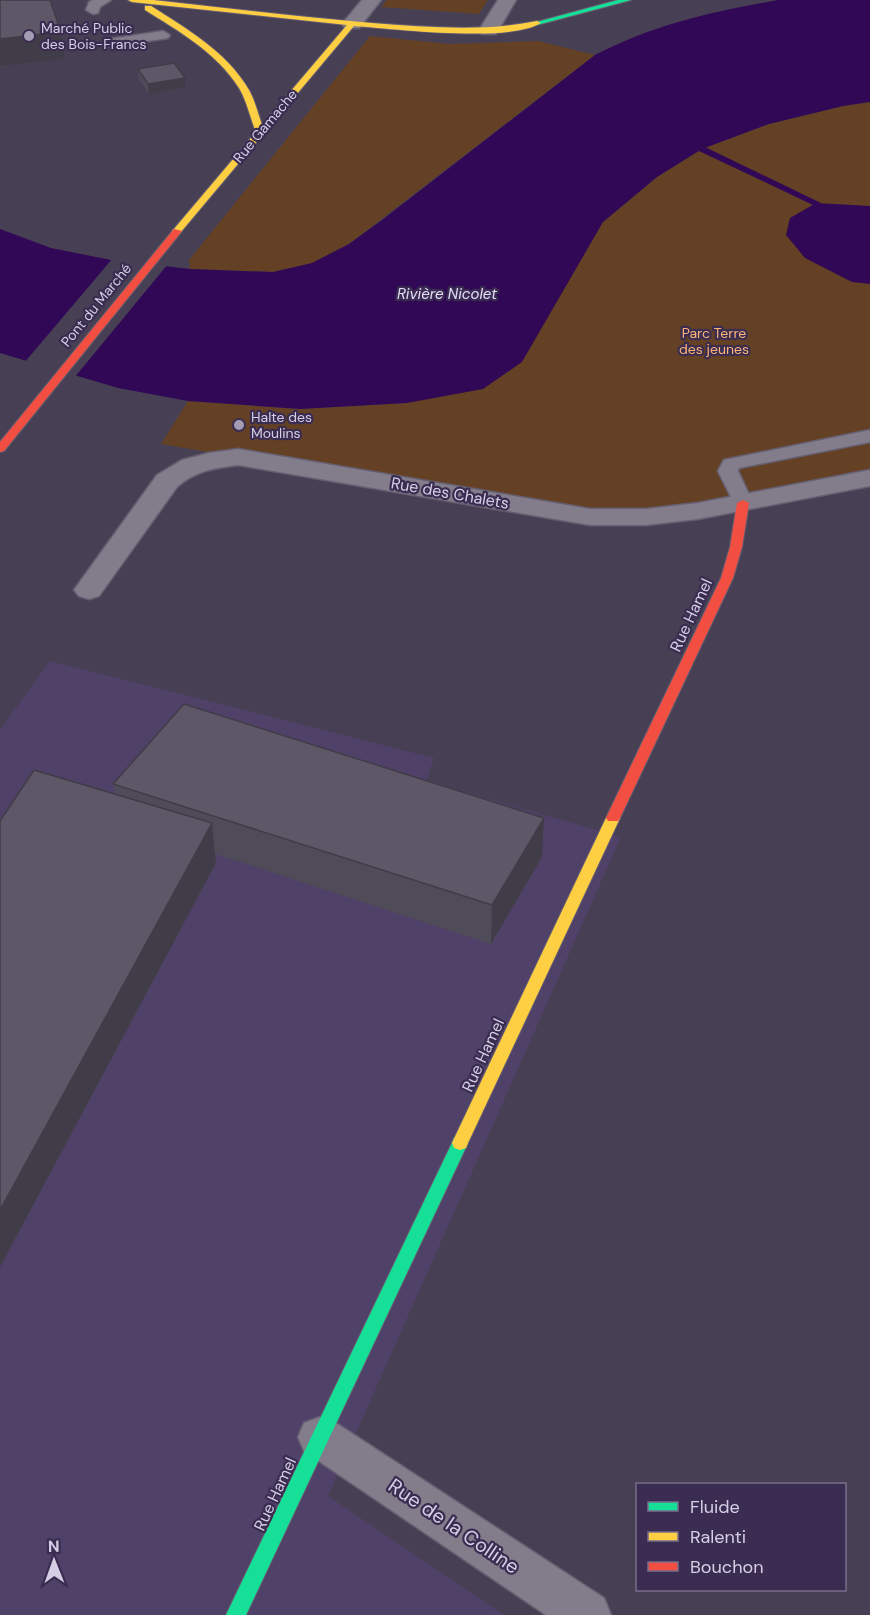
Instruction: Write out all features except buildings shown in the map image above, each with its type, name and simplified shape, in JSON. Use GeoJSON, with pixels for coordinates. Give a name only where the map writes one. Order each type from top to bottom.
{"type":"FeatureCollection","features":[{"type":"Feature","properties":{"kind":"street","name":"Rue Gamache"},"geometry":{"type":"LineString","coordinates":[[159,252],[372,0]]}},
{"type":"Feature","properties":{"kind":"street"},"geometry":{"type":"LineString","coordinates":[[489,30],[507,0]]}},
{"type":"Feature","properties":{"kind":"street"},"geometry":{"type":"LineString","coordinates":[[135,1],[352,24],[445,31],[489,30],[560,18],[627,0]]}},
{"type":"Feature","properties":{"kind":"street"},"geometry":{"type":"LineString","coordinates":[[135,1],[190,34],[214,54],[243,88],[260,131]]}},
{"type":"Feature","properties":{"kind":"street","name":"Pont du Marché"},"geometry":{"type":"LineString","coordinates":[[0,449],[159,252]]}},
{"type":"Feature","properties":{"kind":"street","name":"Rue des Chalets"},"geometry":{"type":"LineString","coordinates":[[89,590],[167,481],[179,470],[203,461],[238,457],[590,517],[646,517],[744,503],[870,478]]}},
{"type":"Feature","properties":{"kind":"street","name":"Rue Hamel"},"geometry":{"type":"LineString","coordinates":[[236,1615],[727,578],[736,548],[744,503]]}},
{"type":"Feature","properties":{"kind":"street","name":"Rue de la Colline"},"geometry":{"type":"LineString","coordinates":[[321,1437],[587,1615]]}},
{"type":"Feature","properties":{"kind":"lane"},"geometry":{"type":"LineString","coordinates":[[78,0],[97,5]]}},
{"type":"Feature","properties":{"kind":"lane"},"geometry":{"type":"LineString","coordinates":[[110,43],[163,35]]}},
{"type":"Feature","properties":{"kind":"lane"},"geometry":{"type":"LineString","coordinates":[[744,503],[728,471],[731,464],[870,436]]}},
{"type":"Feature","properties":{"kind":"shaded area"},"geometry":{"type":"Polygon","coordinates":[[[50,661],[434,758],[426,781],[621,837],[328,1496],[504,1615],[0,1615],[0,730],[50,661]]]}},
{"type":"Feature","properties":{"kind":"green space"},"geometry":{"type":"Polygon","coordinates":[[[387,0],[488,0],[479,14],[381,7],[387,0]]]}},
{"type":"Feature","properties":{"kind":"green space"},"geometry":{"type":"Polygon","coordinates":[[[370,36],[449,44],[538,41],[595,55],[349,244],[312,263],[273,272],[190,269],[189,260],[370,36]]]}},
{"type":"Feature","properties":{"kind":"green space","name":"Parc Terre des jeunes"},"geometry":{"type":"Polygon","coordinates":[[[870,102],[870,469],[701,502],[643,526],[161,444],[188,401],[300,409],[407,403],[568,280],[603,222],[657,177],[702,149],[769,124],[843,106],[870,102]]]}},
{"type":"Feature","properties":{"kind":"water","name":"Rivière Nicolet"},"geometry":{"type":"Polygon","coordinates":[[[778,0],[870,0],[870,102],[843,106],[769,124],[702,149],[657,177],[603,222],[522,362],[483,389],[407,403],[300,409],[188,401],[118,388],[0,353],[0,229],[51,248],[111,260],[190,269],[273,272],[312,263],[349,244],[382,220],[595,55],[639,35],[684,20],[778,0]]]}},
{"type":"Feature","properties":{"kind":"water"},"geometry":{"type":"Polygon","coordinates":[[[816,203],[870,206],[870,284],[852,282],[805,258],[786,235],[790,218],[816,203]]]}},
{"type":"Feature","properties":{"kind":"pier"},"geometry":{"type":"Polygon","coordinates":[[[113,258],[168,264],[74,378],[24,363],[113,258]]]}},
{"type":"Feature","properties":{"kind":"waterway"},"geometry":{"type":"LineString","coordinates":[[702,149],[816,203]]}},
{"type":"Feature","properties":{"kind":"traffic: fast"},"geometry":{"type":"LineString","coordinates":[[537,23],[627,0]]}},
{"type":"Feature","properties":{"kind":"traffic: fast"},"geometry":{"type":"LineString","coordinates":[[236,1615],[460,1143]]}},
{"type":"Feature","properties":{"kind":"traffic: slow"},"geometry":{"type":"LineString","coordinates":[[132,0],[320,21],[440,30],[499,30],[537,23]]}},
{"type":"Feature","properties":{"kind":"traffic: slow"},"geometry":{"type":"LineString","coordinates":[[148,8],[200,43],[224,63],[246,93],[260,131]]}},
{"type":"Feature","properties":{"kind":"traffic: slow"},"geometry":{"type":"LineString","coordinates":[[177,231],[352,24]]}},
{"type":"Feature","properties":{"kind":"traffic: slow"},"geometry":{"type":"LineString","coordinates":[[460,1143],[613,818]]}},
{"type":"Feature","properties":{"kind":"traffic: jam"},"geometry":{"type":"LineString","coordinates":[[0,449],[177,231]]}},
{"type":"Feature","properties":{"kind":"traffic: jam"},"geometry":{"type":"LineString","coordinates":[[613,818],[727,578],[736,547],[743,503]]}},
{"type":"Feature","properties":{"kind":"place","name":"Marché Public des Bois-Francs"},"geometry":{"type":"Point","coordinates":[29,36]}},
{"type":"Feature","properties":{"kind":"place","name":"Halte des Moulins"},"geometry":{"type":"Point","coordinates":[239,425]}}]}
